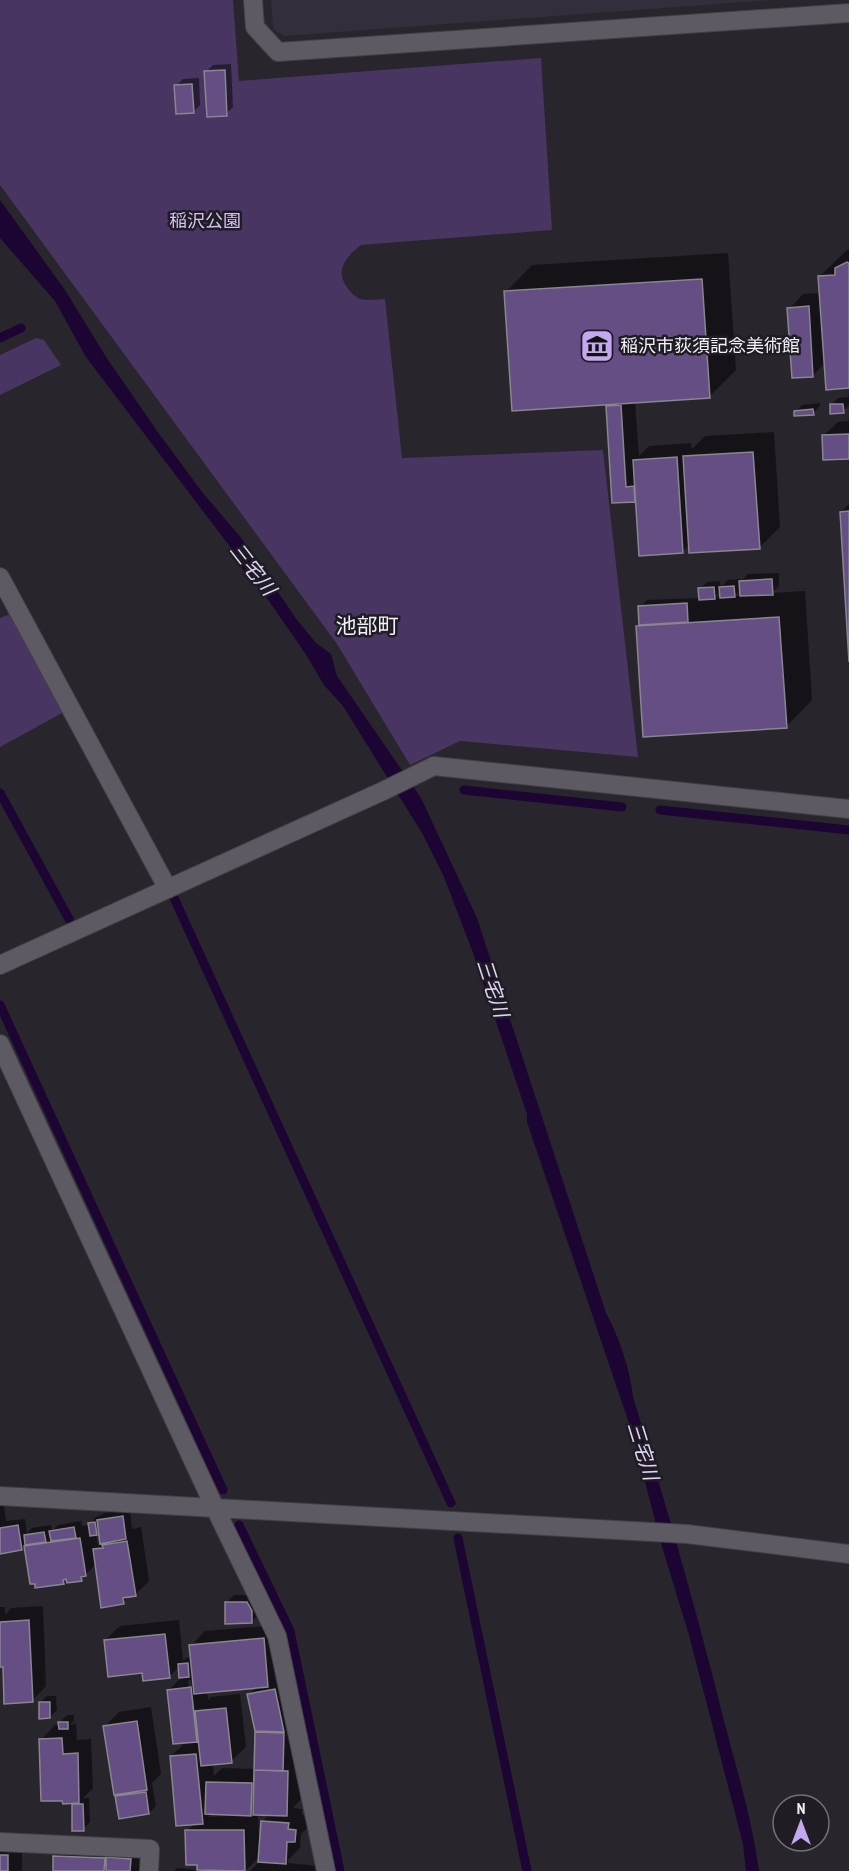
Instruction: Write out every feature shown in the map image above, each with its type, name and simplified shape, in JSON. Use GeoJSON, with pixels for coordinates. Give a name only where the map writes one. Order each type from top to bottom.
{"type":"FeatureCollection","features":[{"type":"Feature","properties":{"kind":"street"},"geometry":{"type":"LineString","coordinates":[[253,0],[255,27],[278,52],[849,13]]}},
{"type":"Feature","properties":{"kind":"street"},"geometry":{"type":"LineString","coordinates":[[0,577],[168,889]]}},
{"type":"Feature","properties":{"kind":"street"},"geometry":{"type":"LineString","coordinates":[[0,965],[426,770],[849,809]]}},
{"type":"Feature","properties":{"kind":"street"},"geometry":{"type":"LineString","coordinates":[[0,1044],[215,1508],[277,1636],[326,1871]]}},
{"type":"Feature","properties":{"kind":"street"},"geometry":{"type":"LineString","coordinates":[[0,1496],[687,1534],[849,1554]]}},
{"type":"Feature","properties":{"kind":"street"},"geometry":{"type":"LineString","coordinates":[[0,1842],[150,1849],[149,1871]]}},
{"type":"Feature","properties":{"kind":"shaded area"},"geometry":{"type":"Polygon","coordinates":[[[271,0],[772,0],[284,36],[273,29],[271,0]]]}},
{"type":"Feature","properties":{"kind":"green space","name":"稲沢公園"},"geometry":{"type":"Polygon","coordinates":[[[0,0],[233,0],[239,81],[541,58],[552,230],[361,245],[347,259],[342,275],[348,289],[357,297],[367,300],[385,299],[402,458],[603,450],[638,757],[460,741],[410,765],[337,644],[0,185],[0,0]]]}},
{"type":"Feature","properties":{"kind":"green space"},"geometry":{"type":"Polygon","coordinates":[[[36,338],[44,340],[61,365],[0,395],[0,355],[36,338]]]}},
{"type":"Feature","properties":{"kind":"green space"},"geometry":{"type":"Polygon","coordinates":[[[10,614],[64,712],[0,747],[0,618],[10,614]]]}},
{"type":"Feature","properties":{"kind":"water","name":"三宅川"},"geometry":{"type":"Polygon","coordinates":[[[0,200],[65,290],[106,357],[157,431],[202,492],[242,539],[297,620],[316,643],[331,654],[337,676],[421,798],[477,918],[606,1313],[627,1364],[633,1397],[681,1558],[739,1777],[759,1871],[746,1871],[743,1844],[689,1635],[660,1540],[633,1435],[527,1122],[527,1114],[472,950],[444,877],[422,833],[343,706],[324,685],[262,591],[246,575],[231,548],[86,357],[55,301],[0,238],[0,200]]]}},
{"type":"Feature","properties":{"kind":"building"},"geometry":{"type":"Polygon","coordinates":[[[225,70],[227,116],[207,117],[204,71],[225,70]]]}},
{"type":"Feature","properties":{"kind":"building"},"geometry":{"type":"Polygon","coordinates":[[[192,84],[194,113],[176,114],[174,85],[192,84]]]}},
{"type":"Feature","properties":{"kind":"building"},"geometry":{"type":"Polygon","coordinates":[[[849,263],[849,388],[826,390],[818,276],[835,275],[835,268],[849,263]]]}},
{"type":"Feature","properties":{"kind":"building"},"geometry":{"type":"Polygon","coordinates":[[[702,279],[710,398],[512,411],[504,291],[702,279]]]}},
{"type":"Feature","properties":{"kind":"building"},"geometry":{"type":"Polygon","coordinates":[[[809,306],[813,377],[792,378],[787,308],[809,306]]]}},
{"type":"Feature","properties":{"kind":"building"},"geometry":{"type":"Polygon","coordinates":[[[830,404],[843,404],[844,413],[830,414],[830,404]]]}},
{"type":"Feature","properties":{"kind":"building"},"geometry":{"type":"Polygon","coordinates":[[[621,405],[626,487],[634,486],[635,502],[612,503],[606,406],[621,405]]]}},
{"type":"Feature","properties":{"kind":"building"},"geometry":{"type":"Polygon","coordinates":[[[813,409],[814,415],[794,416],[794,411],[813,409]]]}},
{"type":"Feature","properties":{"kind":"building"},"geometry":{"type":"Polygon","coordinates":[[[849,434],[849,459],[823,460],[822,435],[849,434]]]}},
{"type":"Feature","properties":{"kind":"building"},"geometry":{"type":"Polygon","coordinates":[[[753,452],[760,549],[689,553],[683,456],[753,452]]]}},
{"type":"Feature","properties":{"kind":"building"},"geometry":{"type":"Polygon","coordinates":[[[677,457],[683,553],[639,556],[633,460],[677,457]]]}},
{"type":"Feature","properties":{"kind":"building"},"geometry":{"type":"Polygon","coordinates":[[[849,511],[849,662],[840,512],[849,511]]]}},
{"type":"Feature","properties":{"kind":"building"},"geometry":{"type":"Polygon","coordinates":[[[772,579],[773,595],[740,596],[739,581],[772,579]]]}},
{"type":"Feature","properties":{"kind":"building"},"geometry":{"type":"Polygon","coordinates":[[[734,586],[735,597],[720,598],[719,587],[734,586]]]}},
{"type":"Feature","properties":{"kind":"building"},"geometry":{"type":"Polygon","coordinates":[[[714,587],[715,599],[699,600],[698,588],[714,587]]]}},
{"type":"Feature","properties":{"kind":"building"},"geometry":{"type":"Polygon","coordinates":[[[687,603],[688,622],[639,625],[638,606],[687,603]]]}},
{"type":"Feature","properties":{"kind":"building"},"geometry":{"type":"Polygon","coordinates":[[[779,617],[787,728],[643,737],[636,626],[779,617]]]}},
{"type":"Feature","properties":{"kind":"building"},"geometry":{"type":"Polygon","coordinates":[[[123,1516],[126,1539],[100,1544],[97,1520],[123,1516]]]}},
{"type":"Feature","properties":{"kind":"building"},"geometry":{"type":"Polygon","coordinates":[[[95,1522],[97,1535],[90,1536],[88,1523],[95,1522]]]}},
{"type":"Feature","properties":{"kind":"building"},"geometry":{"type":"Polygon","coordinates":[[[18,1525],[22,1550],[0,1554],[0,1528],[18,1525]]]}},
{"type":"Feature","properties":{"kind":"building"},"geometry":{"type":"Polygon","coordinates":[[[74,1527],[76,1538],[51,1541],[49,1531],[74,1527]]]}},
{"type":"Feature","properties":{"kind":"building"},"geometry":{"type":"Polygon","coordinates":[[[44,1532],[46,1542],[25,1545],[24,1535],[44,1532]]]}},
{"type":"Feature","properties":{"kind":"building"},"geometry":{"type":"Polygon","coordinates":[[[80,1538],[86,1576],[81,1577],[82,1581],[67,1583],[66,1579],[63,1580],[64,1584],[35,1588],[35,1584],[30,1584],[24,1546],[80,1538]]]}},
{"type":"Feature","properties":{"kind":"building"},"geometry":{"type":"Polygon","coordinates":[[[127,1541],[136,1596],[123,1598],[124,1604],[101,1608],[93,1549],[103,1548],[102,1545],[127,1541]]]}},
{"type":"Feature","properties":{"kind":"building"},"geometry":{"type":"Polygon","coordinates":[[[225,1602],[247,1602],[252,1611],[252,1623],[225,1624],[225,1602]]]}},
{"type":"Feature","properties":{"kind":"building"},"geometry":{"type":"Polygon","coordinates":[[[29,1620],[33,1702],[4,1704],[3,1667],[0,1667],[0,1622],[29,1620]]]}},
{"type":"Feature","properties":{"kind":"building"},"geometry":{"type":"Polygon","coordinates":[[[165,1634],[170,1678],[143,1681],[142,1673],[108,1677],[104,1640],[165,1634]]]}},
{"type":"Feature","properties":{"kind":"building"},"geometry":{"type":"Polygon","coordinates":[[[264,1638],[268,1687],[194,1694],[189,1645],[264,1638]]]}},
{"type":"Feature","properties":{"kind":"building"},"geometry":{"type":"Polygon","coordinates":[[[188,1663],[189,1677],[179,1678],[178,1664],[188,1663]]]}},
{"type":"Feature","properties":{"kind":"building"},"geometry":{"type":"Polygon","coordinates":[[[191,1687],[197,1742],[173,1744],[167,1690],[191,1687]]]}},
{"type":"Feature","properties":{"kind":"building"},"geometry":{"type":"Polygon","coordinates":[[[275,1689],[284,1732],[255,1731],[247,1694],[275,1689]]]}},
{"type":"Feature","properties":{"kind":"building"},"geometry":{"type":"Polygon","coordinates":[[[39,1702],[50,1702],[50,1718],[39,1719],[39,1702]]]}},
{"type":"Feature","properties":{"kind":"building"},"geometry":{"type":"Polygon","coordinates":[[[226,1708],[232,1763],[201,1766],[195,1711],[226,1708]]]}},
{"type":"Feature","properties":{"kind":"building"},"geometry":{"type":"Polygon","coordinates":[[[137,1721],[147,1790],[114,1795],[103,1726],[137,1721]]]}},
{"type":"Feature","properties":{"kind":"building"},"geometry":{"type":"Polygon","coordinates":[[[58,1722],[68,1722],[68,1729],[59,1729],[58,1722]]]}},
{"type":"Feature","properties":{"kind":"building"},"geometry":{"type":"Polygon","coordinates":[[[255,1732],[284,1733],[283,1771],[254,1770],[255,1732]]]}},
{"type":"Feature","properties":{"kind":"building"},"geometry":{"type":"Polygon","coordinates":[[[62,1738],[63,1754],[78,1753],[79,1803],[63,1804],[62,1801],[41,1801],[39,1739],[62,1738]]]}},
{"type":"Feature","properties":{"kind":"building"},"geometry":{"type":"Polygon","coordinates":[[[196,1754],[203,1824],[176,1826],[170,1756],[196,1754]]]}},
{"type":"Feature","properties":{"kind":"building"},"geometry":{"type":"Polygon","coordinates":[[[254,1770],[288,1771],[287,1816],[253,1815],[254,1770]]]}},
{"type":"Feature","properties":{"kind":"building"},"geometry":{"type":"Polygon","coordinates":[[[206,1782],[252,1783],[251,1816],[205,1814],[206,1782]]]}},
{"type":"Feature","properties":{"kind":"building"},"geometry":{"type":"Polygon","coordinates":[[[146,1792],[149,1814],[119,1819],[115,1796],[146,1792]]]}},
{"type":"Feature","properties":{"kind":"building"},"geometry":{"type":"Polygon","coordinates":[[[72,1804],[83,1804],[84,1831],[72,1831],[72,1804]]]}},
{"type":"Feature","properties":{"kind":"building"},"geometry":{"type":"Polygon","coordinates":[[[261,1821],[289,1823],[288,1829],[296,1830],[295,1842],[287,1842],[286,1864],[258,1862],[261,1821]]]}},
{"type":"Feature","properties":{"kind":"building"},"geometry":{"type":"Polygon","coordinates":[[[185,1830],[244,1830],[245,1871],[197,1870],[197,1865],[186,1865],[185,1830]]]}},
{"type":"Feature","properties":{"kind":"building"},"geometry":{"type":"Polygon","coordinates":[[[0,1855],[8,1855],[8,1871],[0,1871],[0,1855]]]}},
{"type":"Feature","properties":{"kind":"building"},"geometry":{"type":"Polygon","coordinates":[[[53,1856],[105,1858],[104,1871],[53,1871],[53,1856]]]}},
{"type":"Feature","properties":{"kind":"building"},"geometry":{"type":"Polygon","coordinates":[[[106,1857],[131,1859],[130,1871],[106,1871],[106,1857]]]}},
{"type":"Feature","properties":{"kind":"waterway"},"geometry":{"type":"LineString","coordinates":[[0,338],[21,328]]}},
{"type":"Feature","properties":{"kind":"waterway"},"geometry":{"type":"LineString","coordinates":[[464,790],[622,807]]}},
{"type":"Feature","properties":{"kind":"waterway"},"geometry":{"type":"LineString","coordinates":[[0,793],[69,919]]}},
{"type":"Feature","properties":{"kind":"waterway"},"geometry":{"type":"LineString","coordinates":[[660,810],[849,830]]}},
{"type":"Feature","properties":{"kind":"waterway"},"geometry":{"type":"LineString","coordinates":[[174,898],[451,1503]]}},
{"type":"Feature","properties":{"kind":"waterway"},"geometry":{"type":"LineString","coordinates":[[0,1005],[223,1490]]}},
{"type":"Feature","properties":{"kind":"waterway"},"geometry":{"type":"LineString","coordinates":[[239,1525],[290,1631],[340,1871]]}},
{"type":"Feature","properties":{"kind":"waterway"},"geometry":{"type":"LineString","coordinates":[[458,1538],[527,1871]]}},
{"type":"Feature","properties":{"kind":"place","name":"稲沢市荻須記念美術館"},"geometry":{"type":"Point","coordinates":[597,346]}},
{"type":"Feature","properties":{"kind":"district","name":"池部町"},"geometry":{"type":"Point","coordinates":[367,626]}}]}
